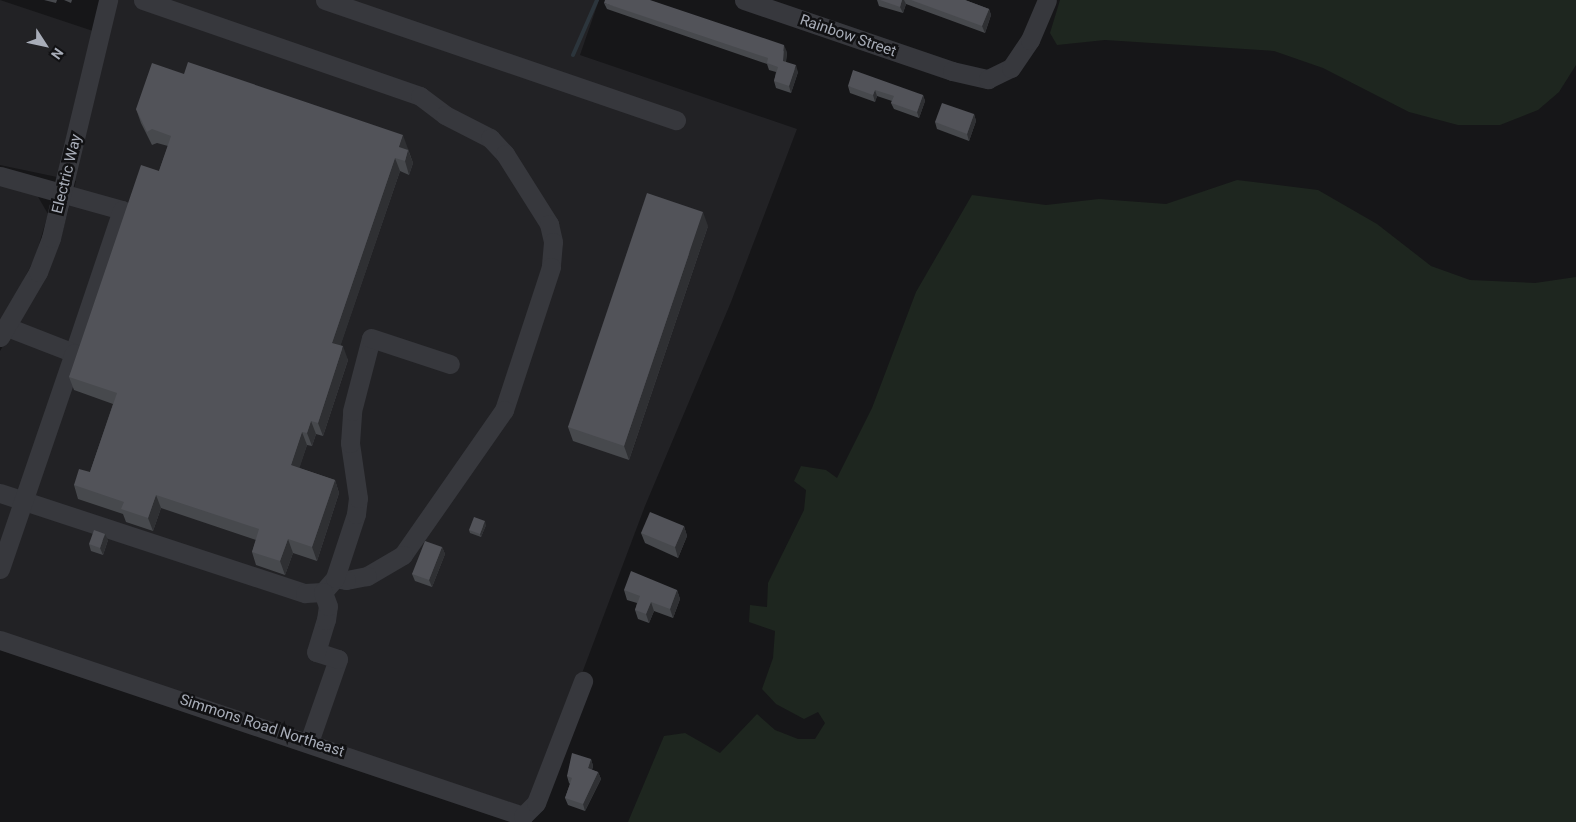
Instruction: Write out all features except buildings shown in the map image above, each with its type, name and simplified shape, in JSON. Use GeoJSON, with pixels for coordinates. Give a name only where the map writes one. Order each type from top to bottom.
{"type":"FeatureCollection","features":[{"type":"Feature","properties":{"kind":"street","name":"Electric Way"},"geometry":{"type":"LineString","coordinates":[[3,332],[38,272],[63,194],[108,0]]}},
{"type":"Feature","properties":{"kind":"street"},"geometry":{"type":"LineString","coordinates":[[143,0],[420,96],[445,115],[490,138],[505,154],[549,224],[553,242],[550,267],[504,410],[403,555],[367,576],[346,580],[335,578]]}},
{"type":"Feature","properties":{"kind":"street"},"geometry":{"type":"LineString","coordinates":[[325,0],[676,120]]}},
{"type":"Feature","properties":{"kind":"street","name":"Rainbow Street"},"geometry":{"type":"LineString","coordinates":[[744,0],[952,71],[988,79],[1011,68],[1030,40],[1047,0]]}},
{"type":"Feature","properties":{"kind":"street"},"geometry":{"type":"LineString","coordinates":[[0,176],[122,210],[0,569]]}},
{"type":"Feature","properties":{"kind":"street"},"geometry":{"type":"LineString","coordinates":[[3,332],[74,353]]}},
{"type":"Feature","properties":{"kind":"street"},"geometry":{"type":"LineString","coordinates":[[0,493],[305,593],[323,592],[335,578],[356,514],[358,498],[350,443],[352,411],[371,338],[450,364]]}},
{"type":"Feature","properties":{"kind":"street"},"geometry":{"type":"LineString","coordinates":[[309,742],[338,659],[316,652],[326,620],[328,606],[323,592]]}},
{"type":"Feature","properties":{"kind":"street","name":"Simmons Road Northeast"},"geometry":{"type":"LineString","coordinates":[[0,640],[309,742],[523,816],[536,803],[583,681]]}},
{"type":"Feature","properties":{"kind":"shaded area"},"geometry":{"type":"Polygon","coordinates":[[[0,0],[108,36],[116,0],[599,0],[580,55],[797,129],[731,302],[645,506],[552,753],[531,799],[521,806],[0,634],[0,351],[42,282],[60,241],[76,181],[0,165],[0,0]]]}},
{"type":"Feature","properties":{"kind":"shaded area"},"geometry":{"type":"Polygon","coordinates":[[[1060,0],[1576,0],[1576,65],[1559,92],[1538,110],[1500,125],[1458,125],[1409,112],[1323,68],[1274,51],[1105,40],[1057,45],[1050,33],[1060,0]]]}},
{"type":"Feature","properties":{"kind":"shaded area"},"geometry":{"type":"Polygon","coordinates":[[[1237,180],[1318,190],[1377,224],[1431,266],[1470,280],[1535,283],[1576,277],[1576,822],[628,822],[664,736],[685,733],[720,753],[757,714],[775,730],[798,739],[815,739],[825,723],[818,712],[804,719],[776,704],[762,689],[773,658],[775,631],[749,622],[750,605],[767,607],[768,583],[804,510],[806,490],[794,481],[801,466],[826,470],[837,478],[872,408],[916,292],[972,195],[1046,205],[1099,199],[1166,204],[1237,180]]]}},
{"type":"Feature","properties":{"kind":"shaded area"},"geometry":{"type":"Polygon","coordinates":[[[0,182],[37,195],[48,214],[35,258],[0,325],[0,182]]]}},
{"type":"Feature","properties":{"kind":"waterway"},"geometry":{"type":"LineString","coordinates":[[573,55],[597,0]]}}]}
